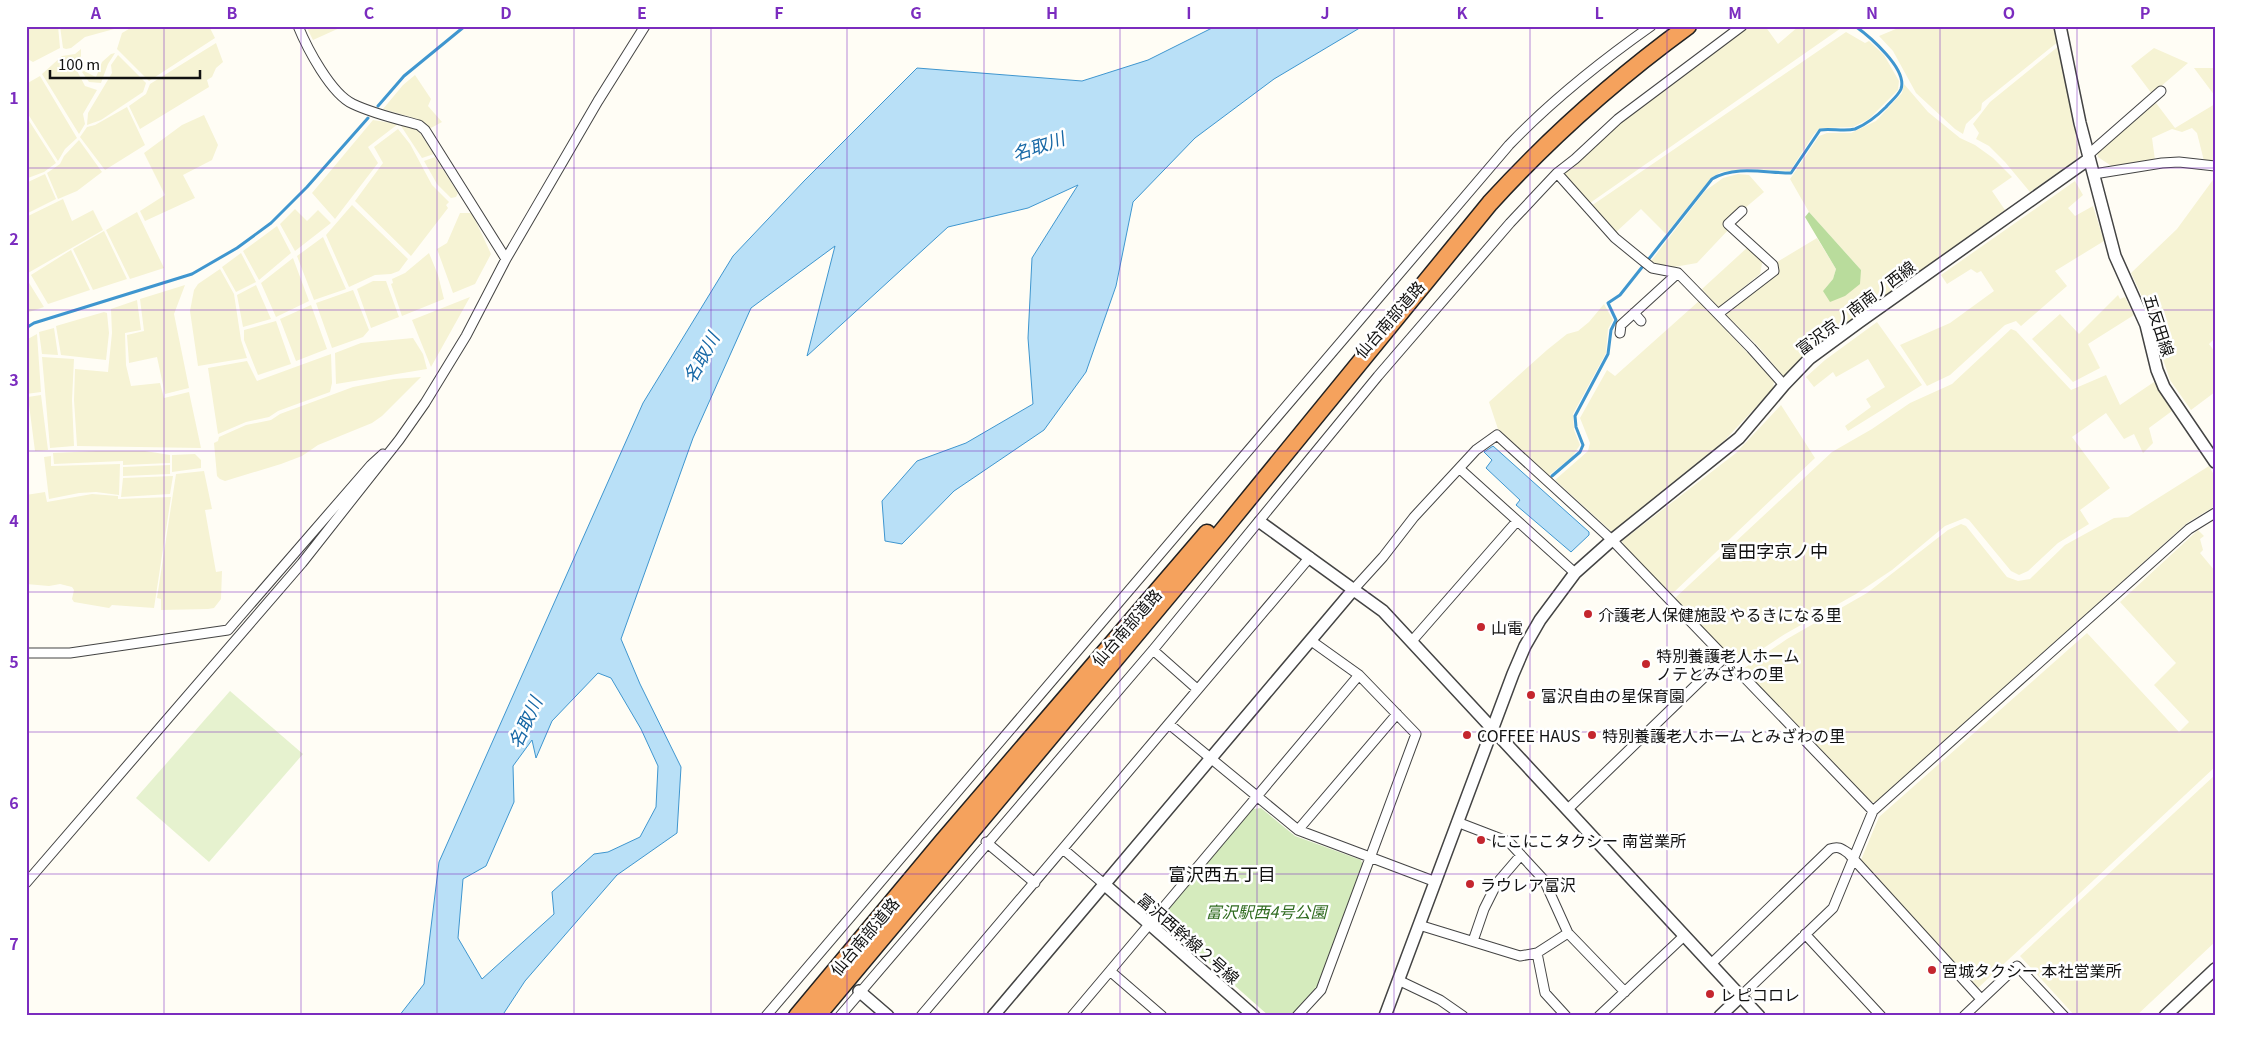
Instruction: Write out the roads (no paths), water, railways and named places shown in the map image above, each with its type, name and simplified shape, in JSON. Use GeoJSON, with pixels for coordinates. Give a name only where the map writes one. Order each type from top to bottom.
{"type":"FeatureCollection","features":[{"type":"Feature","properties":{"kind":"highway","name":"仙台南部道路"},"geometry":{"type":"LineString","coordinates":[[798,1016],[948,834],[1374,335],[1526,163],[1581,110],[1633,66],[1688,26]]}},
{"type":"Feature","properties":{"kind":"highway","name":"仙台南部道路"},"geometry":{"type":"LineString","coordinates":[[817,1016],[1219,536],[1458,241]]}},
{"type":"Feature","properties":{"kind":"street"},"geometry":{"type":"LineString","coordinates":[[298,26],[309,52],[342,96],[352,104],[419,125],[425,130],[506,258]]}},
{"type":"Feature","properties":{"kind":"street"},"geometry":{"type":"LineString","coordinates":[[26,883],[302,564],[425,403],[466,336],[506,258],[598,101],[646,26]]}},
{"type":"Feature","properties":{"kind":"street"},"geometry":{"type":"LineString","coordinates":[[766,1016],[1509,145],[1565,91],[1651,26]]}},
{"type":"Feature","properties":{"kind":"street"},"geometry":{"type":"LineString","coordinates":[[840,1016],[859,990],[1153,650],[1378,376],[1510,223],[1557,173],[1647,95],[1742,26]]}},
{"type":"Feature","properties":{"kind":"street","name":"五反田線"},"geometry":{"type":"LineString","coordinates":[[2060,26],[2089,157],[2115,256],[2146,325],[2157,370],[2164,387],[2212,449],[2215,462]]}},
{"type":"Feature","properties":{"kind":"street"},"geometry":{"type":"LineString","coordinates":[[2089,157],[2161,91]]}},
{"type":"Feature","properties":{"kind":"street","name":"富沢京ノ南南ノ西線"},"geometry":{"type":"LineString","coordinates":[[1385,1016],[1525,646],[1555,597],[1575,573],[1612,540],[1739,438],[1810,358],[2089,157]]}},
{"type":"Feature","properties":{"kind":"street"},"geometry":{"type":"LineString","coordinates":[[2094,174],[2179,162],[2215,166]]}},
{"type":"Feature","properties":{"kind":"street"},"geometry":{"type":"LineString","coordinates":[[1557,173],[1615,238],[1652,268],[1678,273],[1784,386]]}},
{"type":"Feature","properties":{"kind":"street"},"geometry":{"type":"LineString","coordinates":[[1718,314],[1774,270],[1773,265],[1728,224],[1742,211]]}},
{"type":"Feature","properties":{"kind":"street"},"geometry":{"type":"LineString","coordinates":[[1620,333],[1621,325],[1678,273]]}},
{"type":"Feature","properties":{"kind":"street"},"geometry":{"type":"LineString","coordinates":[[1634,313],[1641,321]]}},
{"type":"Feature","properties":{"kind":"street"},"geometry":{"type":"LineString","coordinates":[[993,1016],[1383,556],[1414,516],[1476,450],[1498,435],[1612,540],[1726,656],[1873,812]]}},
{"type":"Feature","properties":{"kind":"street"},"geometry":{"type":"LineString","coordinates":[[26,653],[70,653],[228,630],[371,465],[398,440]]}},
{"type":"Feature","properties":{"kind":"street"},"geometry":{"type":"LineString","coordinates":[[1460,468],[1575,573]]}},
{"type":"Feature","properties":{"kind":"street"},"geometry":{"type":"LineString","coordinates":[[1720,1016],[1833,908],[1873,812],[2189,529],[2215,513]]}},
{"type":"Feature","properties":{"kind":"street"},"geometry":{"type":"LineString","coordinates":[[1412,641],[1517,521]]}},
{"type":"Feature","properties":{"kind":"street"},"geometry":{"type":"LineString","coordinates":[[1260,522],[1383,611],[1759,1016]]}},
{"type":"Feature","properties":{"kind":"street"},"geometry":{"type":"LineString","coordinates":[[921,1016],[1310,558]]}},
{"type":"Feature","properties":{"kind":"street"},"geometry":{"type":"LineString","coordinates":[[1297,1016],[1321,990],[1416,734],[1359,675],[1310,640]]}},
{"type":"Feature","properties":{"kind":"street"},"geometry":{"type":"LineString","coordinates":[[1153,650],[1197,689]]}},
{"type":"Feature","properties":{"kind":"street"},"geometry":{"type":"LineString","coordinates":[[1568,809],[1726,656]]}},
{"type":"Feature","properties":{"kind":"street"},"geometry":{"type":"LineString","coordinates":[[1075,1015],[1359,675]]}},
{"type":"Feature","properties":{"kind":"street"},"geometry":{"type":"LineString","coordinates":[[1298,830],[1398,714]]}},
{"type":"Feature","properties":{"kind":"street"},"geometry":{"type":"LineString","coordinates":[[1168,724],[1298,830],[1370,859],[1436,882]]}},
{"type":"Feature","properties":{"kind":"street"},"geometry":{"type":"LineString","coordinates":[[1457,822],[1509,842],[1544,880],[1568,933],[1625,992]]}},
{"type":"Feature","properties":{"kind":"street"},"geometry":{"type":"LineString","coordinates":[[986,842],[1034,883]]}},
{"type":"Feature","properties":{"kind":"street"},"geometry":{"type":"LineString","coordinates":[[1711,964],[1830,849],[1841,848],[1982,999]]}},
{"type":"Feature","properties":{"kind":"street"},"geometry":{"type":"LineString","coordinates":[[1063,849],[1104,884]]}},
{"type":"Feature","properties":{"kind":"street"},"geometry":{"type":"LineString","coordinates":[[1473,941],[1484,909],[1497,883],[1521,855]]}},
{"type":"Feature","properties":{"kind":"street","name":"富沢西幹線２号線"},"geometry":{"type":"LineString","coordinates":[[1104,884],[1254,1016]]}},
{"type":"Feature","properties":{"kind":"street"},"geometry":{"type":"LineString","coordinates":[[1419,925],[1520,956],[1537,953],[1568,933]]}},
{"type":"Feature","properties":{"kind":"street"},"geometry":{"type":"LineString","coordinates":[[1805,934],[1881,1016]]}},
{"type":"Feature","properties":{"kind":"street"},"geometry":{"type":"LineString","coordinates":[[1599,1016],[1684,936]]}},
{"type":"Feature","properties":{"kind":"street"},"geometry":{"type":"LineString","coordinates":[[1537,953],[1546,993],[1566,1016]]}},
{"type":"Feature","properties":{"kind":"street"},"geometry":{"type":"LineString","coordinates":[[1964,1016],[2017,966],[2064,1016]]}},
{"type":"Feature","properties":{"kind":"street"},"geometry":{"type":"LineString","coordinates":[[2165,1016],[2215,970]]}},
{"type":"Feature","properties":{"kind":"street"},"geometry":{"type":"LineString","coordinates":[[1110,971],[1162,1016]]}},
{"type":"Feature","properties":{"kind":"street"},"geometry":{"type":"LineString","coordinates":[[1398,980],[1440,1000],[1451,1012],[1463,1016]]}},
{"type":"Feature","properties":{"kind":"street"},"geometry":{"type":"LineString","coordinates":[[859,990],[888,1016]]}},
{"type":"Feature","properties":{"kind":"water","name":"名取川"},"geometry":{"type":"Polygon","coordinates":[[[1216,26],[1363,26],[1274,79],[1195,138],[1133,202],[1116,286],[1086,372],[1044,430],[954,491],[902,544],[885,541],[882,501],[917,461],[966,443],[1033,404],[1028,338],[1032,258],[1078,185],[1028,208],[948,227],[807,356],[835,246],[751,308],[693,438],[621,639],[640,684],[681,767],[677,833],[617,875],[525,981],[502,1016],[399,1016],[424,984],[439,862],[643,403],[733,256],[804,181],[917,68],[1082,81],[1148,60],[1216,26]],[[598,673],[552,721],[536,758],[532,740],[513,766],[514,802],[486,866],[463,879],[458,938],[482,979],[554,914],[552,892],[594,854],[608,852],[640,837],[656,807],[658,766],[641,729],[611,678],[598,673]]]}},
{"type":"Feature","properties":{"kind":"water"},"geometry":{"type":"Polygon","coordinates":[[[1493,446],[1589,532],[1589,535],[1571,552],[1516,505],[1520,500],[1486,468],[1492,460],[1484,452],[1493,446]]]}},
{"type":"Feature","properties":{"kind":"waterway"},"geometry":{"type":"LineString","coordinates":[[378,106],[404,76],[465,26]]}},
{"type":"Feature","properties":{"kind":"waterway"},"geometry":{"type":"LineString","coordinates":[[1648,260],[1712,179],[1731,172],[1741,171],[1791,173],[1820,130],[1855,129],[1864,125],[1896,96],[1901,89],[1902,81],[1899,72],[1886,54],[1855,26]]}},
{"type":"Feature","properties":{"kind":"waterway"},"geometry":{"type":"LineString","coordinates":[[26,328],[34,323],[192,274],[237,248],[271,223],[307,187],[368,118]]}},
{"type":"Feature","properties":{"kind":"waterway"},"geometry":{"type":"LineString","coordinates":[[1552,476],[1580,452],[1583,445],[1576,427],[1575,416],[1608,354],[1611,330],[1616,320],[1608,303],[1620,295],[1643,266]]}},
{"type":"Feature","properties":{"kind":"place","name":"介護老人保健施設 やるきになる里"},"geometry":{"type":"Point","coordinates":[1588,614]}},
{"type":"Feature","properties":{"kind":"place","name":"山電"},"geometry":{"type":"Point","coordinates":[1481,627]}},
{"type":"Feature","properties":{"kind":"place","name":"特別養護老人ホーム ノテとみざわの里"},"geometry":{"type":"Point","coordinates":[1646,664]}},
{"type":"Feature","properties":{"kind":"place","name":"富沢自由の星保育園"},"geometry":{"type":"Point","coordinates":[1531,695]}},
{"type":"Feature","properties":{"kind":"place","name":"COFFEE HAUS"},"geometry":{"type":"Point","coordinates":[1467,735]}},
{"type":"Feature","properties":{"kind":"place","name":"特別養護老人ホーム とみざわの里"},"geometry":{"type":"Point","coordinates":[1592,735]}},
{"type":"Feature","properties":{"kind":"place","name":"にこにこタクシー 南営業所"},"geometry":{"type":"Point","coordinates":[1481,840]}},
{"type":"Feature","properties":{"kind":"place","name":"ラウレア富沢"},"geometry":{"type":"Point","coordinates":[1470,884]}},
{"type":"Feature","properties":{"kind":"place","name":"宮城タクシー 本社営業所"},"geometry":{"type":"Point","coordinates":[1932,970]}},
{"type":"Feature","properties":{"kind":"place","name":"レピコロレ"},"geometry":{"type":"Point","coordinates":[1710,994]}},
{"type":"Feature","properties":{"kind":"district","name":"富田字京ノ中"},"geometry":{"type":"Point","coordinates":[1774,550]}},
{"type":"Feature","properties":{"kind":"district","name":"富沢西五丁目"},"geometry":{"type":"Point","coordinates":[1222,873]}},
{"type":"Feature","properties":{"kind":"park label","name":"富沢駅西4号公園"},"geometry":{"type":"Point","coordinates":[1266,911]}}]}
